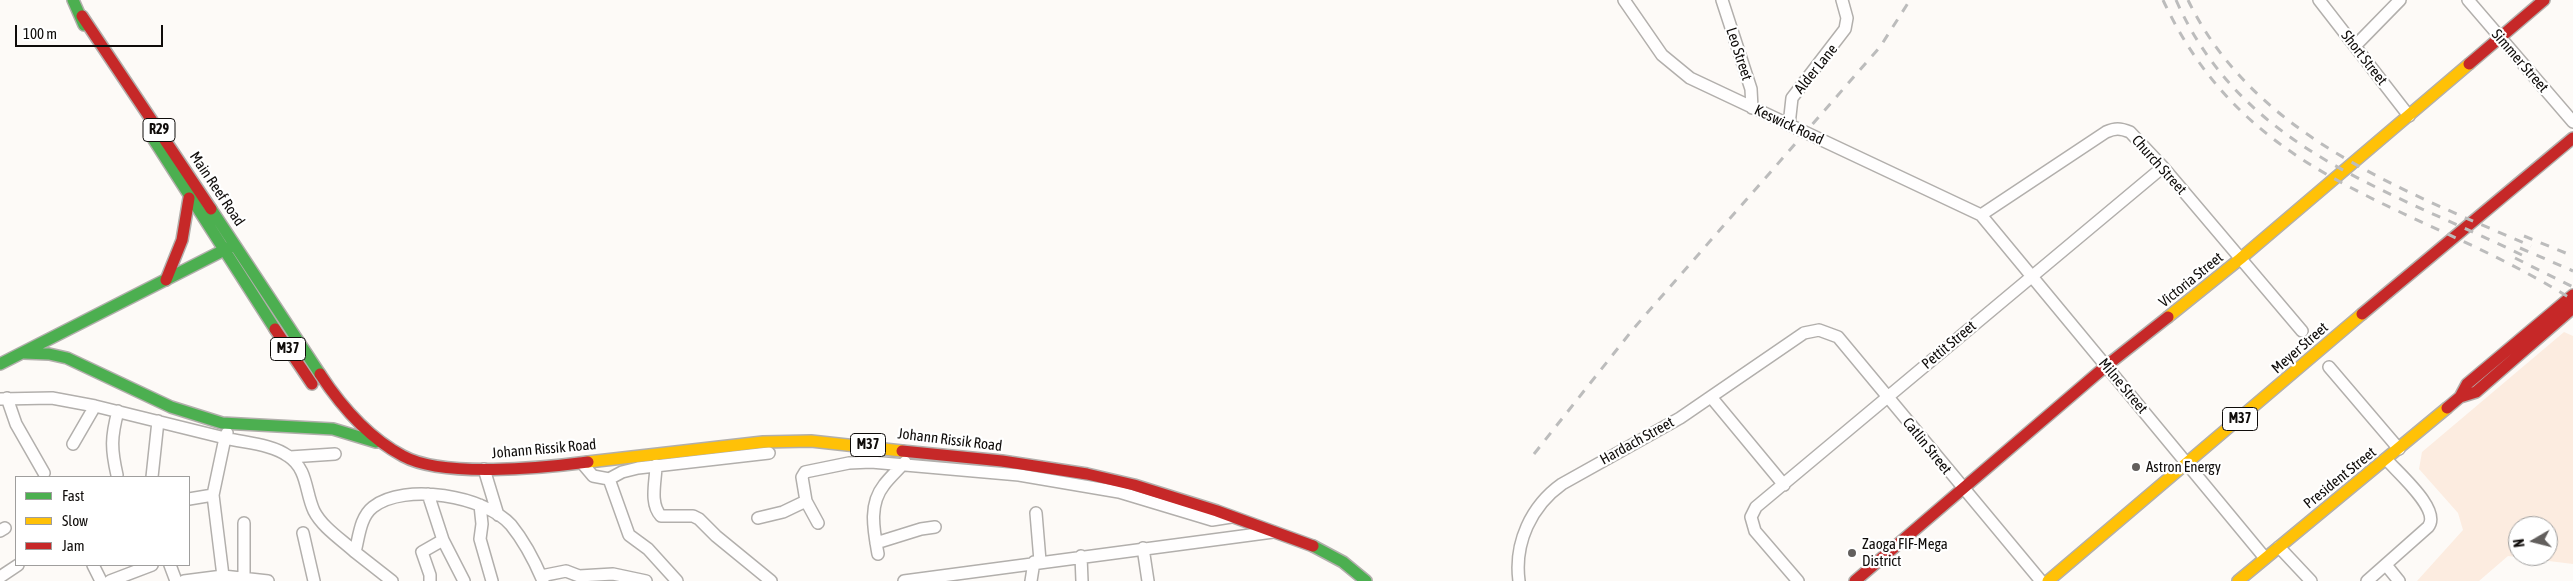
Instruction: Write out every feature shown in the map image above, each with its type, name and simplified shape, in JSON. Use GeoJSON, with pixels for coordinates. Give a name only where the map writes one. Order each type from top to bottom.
{"type":"FeatureCollection","features":[{"type":"Feature","properties":{"kind":"main road","name":"Main Reef Road"},"geometry":{"type":"LineString","coordinates":[[74,0],[85,27],[189,198],[223,250]]}},
{"type":"Feature","properties":{"kind":"main road","name":"Victoria Street"},"geometry":{"type":"LineString","coordinates":[[1855,581],[2106,366],[2240,259],[2544,0]]}},
{"type":"Feature","properties":{"kind":"main road","name":"Main Reef Road"},"geometry":{"type":"LineString","coordinates":[[0,364],[235,244],[90,25],[82,16]]}},
{"type":"Feature","properties":{"kind":"main road","name":"Meyer Street"},"geometry":{"type":"LineString","coordinates":[[2048,581],[2188,464],[2430,256],[2573,138]]}},
{"type":"Feature","properties":{"kind":"main road"},"geometry":{"type":"LineString","coordinates":[[166,280],[178,260],[186,227],[189,198]]}},
{"type":"Feature","properties":{"kind":"main road","name":"Johann Rissik Road"},"geometry":{"type":"LineString","coordinates":[[235,244],[326,384],[368,433]]}},
{"type":"Feature","properties":{"kind":"main road","name":"Johann Rissik Road"},"geometry":{"type":"LineString","coordinates":[[223,250],[316,388],[350,423],[404,457],[427,464],[462,470],[582,463],[763,442],[811,441],[914,451],[1087,474],[1134,485],[1236,517],[1310,544],[1357,572],[1366,581]]}},
{"type":"Feature","properties":{"kind":"main road","name":"President Street"},"geometry":{"type":"LineString","coordinates":[[2238,581],[2460,397],[2467,384],[2573,295]]}},
{"type":"Feature","properties":{"kind":"main road","name":"President Street"},"geometry":{"type":"LineString","coordinates":[[2460,397],[2476,392],[2573,308]]}},
{"type":"Feature","properties":{"kind":"main road"},"geometry":{"type":"LineString","coordinates":[[24,353],[49,354],[67,358],[171,407],[230,424],[334,429],[385,446]]}},
{"type":"Feature","properties":{"kind":"main road"},"geometry":{"type":"LineString","coordinates":[[1357,572],[1373,581]]}},
{"type":"Feature","properties":{"kind":"street","name":"Keswick Road"},"geometry":{"type":"LineString","coordinates":[[1624,0],[1662,55],[1690,78],[1982,215]]}},
{"type":"Feature","properties":{"kind":"street","name":"Leo Street"},"geometry":{"type":"LineString","coordinates":[[1722,0],[1751,88],[1752,108]]}},
{"type":"Feature","properties":{"kind":"street","name":"Alder Lane"},"geometry":{"type":"LineString","coordinates":[[1789,125],[1792,98],[1841,37],[1846,23],[1846,13],[1842,0]]}},
{"type":"Feature","properties":{"kind":"street","name":"Short Street"},"geometry":{"type":"LineString","coordinates":[[2319,0],[2409,116]]}},
{"type":"Feature","properties":{"kind":"street"},"geometry":{"type":"LineString","coordinates":[[2355,46],[2400,0]]}},
{"type":"Feature","properties":{"kind":"street","name":"Simmer Street"},"geometry":{"type":"LineString","coordinates":[[2468,0],[2573,122]]}},
{"type":"Feature","properties":{"kind":"street","name":"Church Street"},"geometry":{"type":"LineString","coordinates":[[1982,215],[2106,132],[2116,128],[2130,132],[2302,332]]}},
{"type":"Feature","properties":{"kind":"street","name":"Pettit Street"},"geometry":{"type":"LineString","coordinates":[[1798,581],[1755,531],[1752,512],[2032,274],[2162,167]]}},
{"type":"Feature","properties":{"kind":"street","name":"Milne Street"},"geometry":{"type":"LineString","coordinates":[[1982,215],[2266,558]]}},
{"type":"Feature","properties":{"kind":"street","name":"Catlin Street"},"geometry":{"type":"LineString","coordinates":[[1804,333],[1819,330],[1838,337],[1963,490],[2041,581]]}},
{"type":"Feature","properties":{"kind":"street","name":"Hardach Street"},"geometry":{"type":"LineString","coordinates":[[1519,581],[1516,563],[1519,546],[1536,509],[1546,495],[1711,397],[1804,333]]}},
{"type":"Feature","properties":{"kind":"street"},"geometry":{"type":"LineString","coordinates":[[2329,367],[2399,448]]}},
{"type":"Feature","properties":{"kind":"street"},"geometry":{"type":"LineString","coordinates":[[1711,397],[1784,485]]}},
{"type":"Feature","properties":{"kind":"street"},"geometry":{"type":"LineString","coordinates":[[44,473],[4,399],[52,398],[96,406],[278,450],[290,456],[305,476],[314,511],[322,523],[392,581]]}},
{"type":"Feature","properties":{"kind":"street"},"geometry":{"type":"LineString","coordinates":[[74,444],[96,406]]}},
{"type":"Feature","properties":{"kind":"street"},"geometry":{"type":"LineString","coordinates":[[117,476],[111,452],[112,434],[118,411]]}},
{"type":"Feature","properties":{"kind":"street"},"geometry":{"type":"LineString","coordinates":[[152,476],[158,421]]}},
{"type":"Feature","properties":{"kind":"street"},"geometry":{"type":"LineString","coordinates":[[223,576],[213,495],[225,438],[230,424]]}},
{"type":"Feature","properties":{"kind":"street"},"geometry":{"type":"LineString","coordinates":[[914,451],[878,496],[873,514],[877,549],[921,529],[935,527]]}},
{"type":"Feature","properties":{"kind":"street"},"geometry":{"type":"LineString","coordinates":[[290,456],[335,454]]}},
{"type":"Feature","properties":{"kind":"street"},"geometry":{"type":"LineString","coordinates":[[582,463],[593,476],[609,479],[622,472],[656,465],[769,454]]}},
{"type":"Feature","properties":{"kind":"street"},"geometry":{"type":"LineString","coordinates":[[2367,581],[2428,527],[2432,518],[2429,507],[2386,459]]}},
{"type":"Feature","properties":{"kind":"street"},"geometry":{"type":"LineString","coordinates":[[818,523],[806,501],[802,477],[805,472],[856,463],[951,468],[1026,476],[1119,492],[1212,520],[1236,517]]}},
{"type":"Feature","properties":{"kind":"street"},"geometry":{"type":"LineString","coordinates":[[656,465],[654,494],[656,508],[660,516],[693,516],[699,518],[706,528],[771,581]]}},
{"type":"Feature","properties":{"kind":"street"},"geometry":{"type":"LineString","coordinates":[[484,469],[498,515]]}},
{"type":"Feature","properties":{"kind":"street"},"geometry":{"type":"LineString","coordinates":[[609,479],[629,535],[648,549],[675,581]]}},
{"type":"Feature","properties":{"kind":"street"},"geometry":{"type":"LineString","coordinates":[[355,552],[360,528],[371,508],[397,496],[418,493],[471,500],[498,515],[511,525],[531,556],[542,578],[566,571],[579,576],[613,574],[646,581]]}},
{"type":"Feature","properties":{"kind":"street"},"geometry":{"type":"LineString","coordinates":[[428,494],[443,540],[464,581]]}},
{"type":"Feature","properties":{"kind":"street"},"geometry":{"type":"LineString","coordinates":[[190,499],[213,495]]}},
{"type":"Feature","properties":{"kind":"street"},"geometry":{"type":"LineString","coordinates":[[758,518],[783,512],[806,501]]}},
{"type":"Feature","properties":{"kind":"street"},"geometry":{"type":"LineString","coordinates":[[480,505],[482,524],[480,540],[492,581]]}},
{"type":"Feature","properties":{"kind":"street"},"geometry":{"type":"LineString","coordinates":[[1031,581],[1037,562],[1036,513]]}},
{"type":"Feature","properties":{"kind":"street"},"geometry":{"type":"LineString","coordinates":[[244,523],[252,580]]}},
{"type":"Feature","properties":{"kind":"street"},"geometry":{"type":"LineString","coordinates":[[904,581],[960,577],[1037,562],[1277,531]]}},
{"type":"Feature","properties":{"kind":"street"},"geometry":{"type":"LineString","coordinates":[[303,533],[314,581]]}},
{"type":"Feature","properties":{"kind":"street"},"geometry":{"type":"LineString","coordinates":[[430,581],[430,575],[422,552],[443,540]]}},
{"type":"Feature","properties":{"kind":"street"},"geometry":{"type":"LineString","coordinates":[[2279,547],[2310,581]]}},
{"type":"Feature","properties":{"kind":"street"},"geometry":{"type":"LineString","coordinates":[[1143,548],[1148,581]]}},
{"type":"Feature","properties":{"kind":"street"},"geometry":{"type":"LineString","coordinates":[[1081,556],[1082,581]]}},
{"type":"Feature","properties":{"kind":"street"},"geometry":{"type":"LineString","coordinates":[[2386,565],[2399,581]]}},
{"type":"Feature","properties":{"kind":"street"},"geometry":{"type":"LineString","coordinates":[[0,577],[16,566]]}},
{"type":"Feature","properties":{"kind":"street"},"geometry":{"type":"LineString","coordinates":[[94,566],[101,581]]}},
{"type":"Feature","properties":{"kind":"street"},"geometry":{"type":"LineString","coordinates":[[110,581],[149,566]]}},
{"type":"Feature","properties":{"kind":"street"},"geometry":{"type":"LineString","coordinates":[[170,566],[176,581]]}},
{"type":"Feature","properties":{"kind":"street"},"geometry":{"type":"LineString","coordinates":[[184,581],[223,576],[268,581]]}},
{"type":"Feature","properties":{"kind":"shaded area"},"geometry":{"type":"Polygon","coordinates":[[[2564,332],[2573,336],[2573,564],[2558,562],[2558,516],[2508,516],[2508,556],[2479,581],[2417,581],[2463,530],[2458,513],[2419,469],[2422,452],[2564,332]]]}},
{"type":"Feature","properties":{"kind":"railway"},"geometry":{"type":"LineString","coordinates":[[1534,454],[1634,328],[1880,47],[1910,0]]}},
{"type":"Feature","properties":{"kind":"railway"},"geometry":{"type":"LineString","coordinates":[[2163,0],[2199,63],[2242,112],[2290,151],[2342,183],[2514,266],[2573,300]]}},
{"type":"Feature","properties":{"kind":"railway"},"geometry":{"type":"LineString","coordinates":[[2176,0],[2205,52],[2240,94],[2281,130],[2326,160],[2374,186],[2526,257]]}},
{"type":"Feature","properties":{"kind":"railway"},"geometry":{"type":"LineString","coordinates":[[2188,0],[2216,47],[2251,88],[2291,122],[2336,153],[2383,179],[2432,203],[2531,246]]}},
{"type":"Feature","properties":{"kind":"railway"},"geometry":{"type":"LineString","coordinates":[[2524,236],[2573,256]]}},
{"type":"Feature","properties":{"kind":"railway"},"geometry":{"type":"LineString","coordinates":[[2520,248],[2573,271]]}},
{"type":"Feature","properties":{"kind":"railway"},"geometry":{"type":"LineString","coordinates":[[2515,258],[2573,287]]}},
{"type":"Feature","properties":{"kind":"traffic: fast"},"geometry":{"type":"LineString","coordinates":[[73,0],[84,25]]}},
{"type":"Feature","properties":{"kind":"traffic: fast"},"geometry":{"type":"LineString","coordinates":[[154,140],[275,329]]}},
{"type":"Feature","properties":{"kind":"traffic: fast"},"geometry":{"type":"LineString","coordinates":[[211,209],[320,374]]}},
{"type":"Feature","properties":{"kind":"traffic: fast"},"geometry":{"type":"LineString","coordinates":[[0,364],[232,246]]}},
{"type":"Feature","properties":{"kind":"traffic: fast"},"geometry":{"type":"LineString","coordinates":[[24,353],[49,354],[67,358],[171,407],[222,423],[333,429],[376,442]]}},
{"type":"Feature","properties":{"kind":"traffic: fast"},"geometry":{"type":"LineString","coordinates":[[1313,546],[1343,562],[1366,581]]}},
{"type":"Feature","properties":{"kind":"traffic: slow"},"geometry":{"type":"LineString","coordinates":[[2168,317],[2240,259],[2469,64]]}},
{"type":"Feature","properties":{"kind":"traffic: slow"},"geometry":{"type":"LineString","coordinates":[[2048,581],[2362,314]]}},
{"type":"Feature","properties":{"kind":"traffic: slow"},"geometry":{"type":"LineString","coordinates":[[2238,581],[2447,408]]}},
{"type":"Feature","properties":{"kind":"traffic: slow"},"geometry":{"type":"LineString","coordinates":[[588,462],[763,442],[811,441],[902,451]]}},
{"type":"Feature","properties":{"kind":"traffic: jam"},"geometry":{"type":"LineString","coordinates":[[2469,64],[2544,0]]}},
{"type":"Feature","properties":{"kind":"traffic: jam"},"geometry":{"type":"LineString","coordinates":[[82,16],[211,209]]}},
{"type":"Feature","properties":{"kind":"traffic: jam"},"geometry":{"type":"LineString","coordinates":[[2362,314],[2573,138]]}},
{"type":"Feature","properties":{"kind":"traffic: jam"},"geometry":{"type":"LineString","coordinates":[[166,280],[182,240],[189,198]]}},
{"type":"Feature","properties":{"kind":"traffic: jam"},"geometry":{"type":"LineString","coordinates":[[2447,408],[2460,397],[2467,384],[2573,295]]}},
{"type":"Feature","properties":{"kind":"traffic: jam"},"geometry":{"type":"LineString","coordinates":[[2460,397],[2476,392],[2573,308]]}},
{"type":"Feature","properties":{"kind":"traffic: jam"},"geometry":{"type":"LineString","coordinates":[[1855,581],[2106,366],[2168,317]]}},
{"type":"Feature","properties":{"kind":"traffic: jam"},"geometry":{"type":"LineString","coordinates":[[275,329],[312,384]]}},
{"type":"Feature","properties":{"kind":"traffic: jam"},"geometry":{"type":"LineString","coordinates":[[320,374],[337,398],[367,431],[391,449],[421,463],[467,469],[520,469],[588,462]]}},
{"type":"Feature","properties":{"kind":"traffic: jam"},"geometry":{"type":"LineString","coordinates":[[902,451],[1002,461],[1087,474],[1134,485],[1217,511],[1313,546]]}},
{"type":"Feature","properties":{"kind":"place","name":"Astron Energy"},"geometry":{"type":"Point","coordinates":[2136,467]}},
{"type":"Feature","properties":{"kind":"place","name":"Zaoga FIF-Mega District"},"geometry":{"type":"Point","coordinates":[1852,553]}}]}
